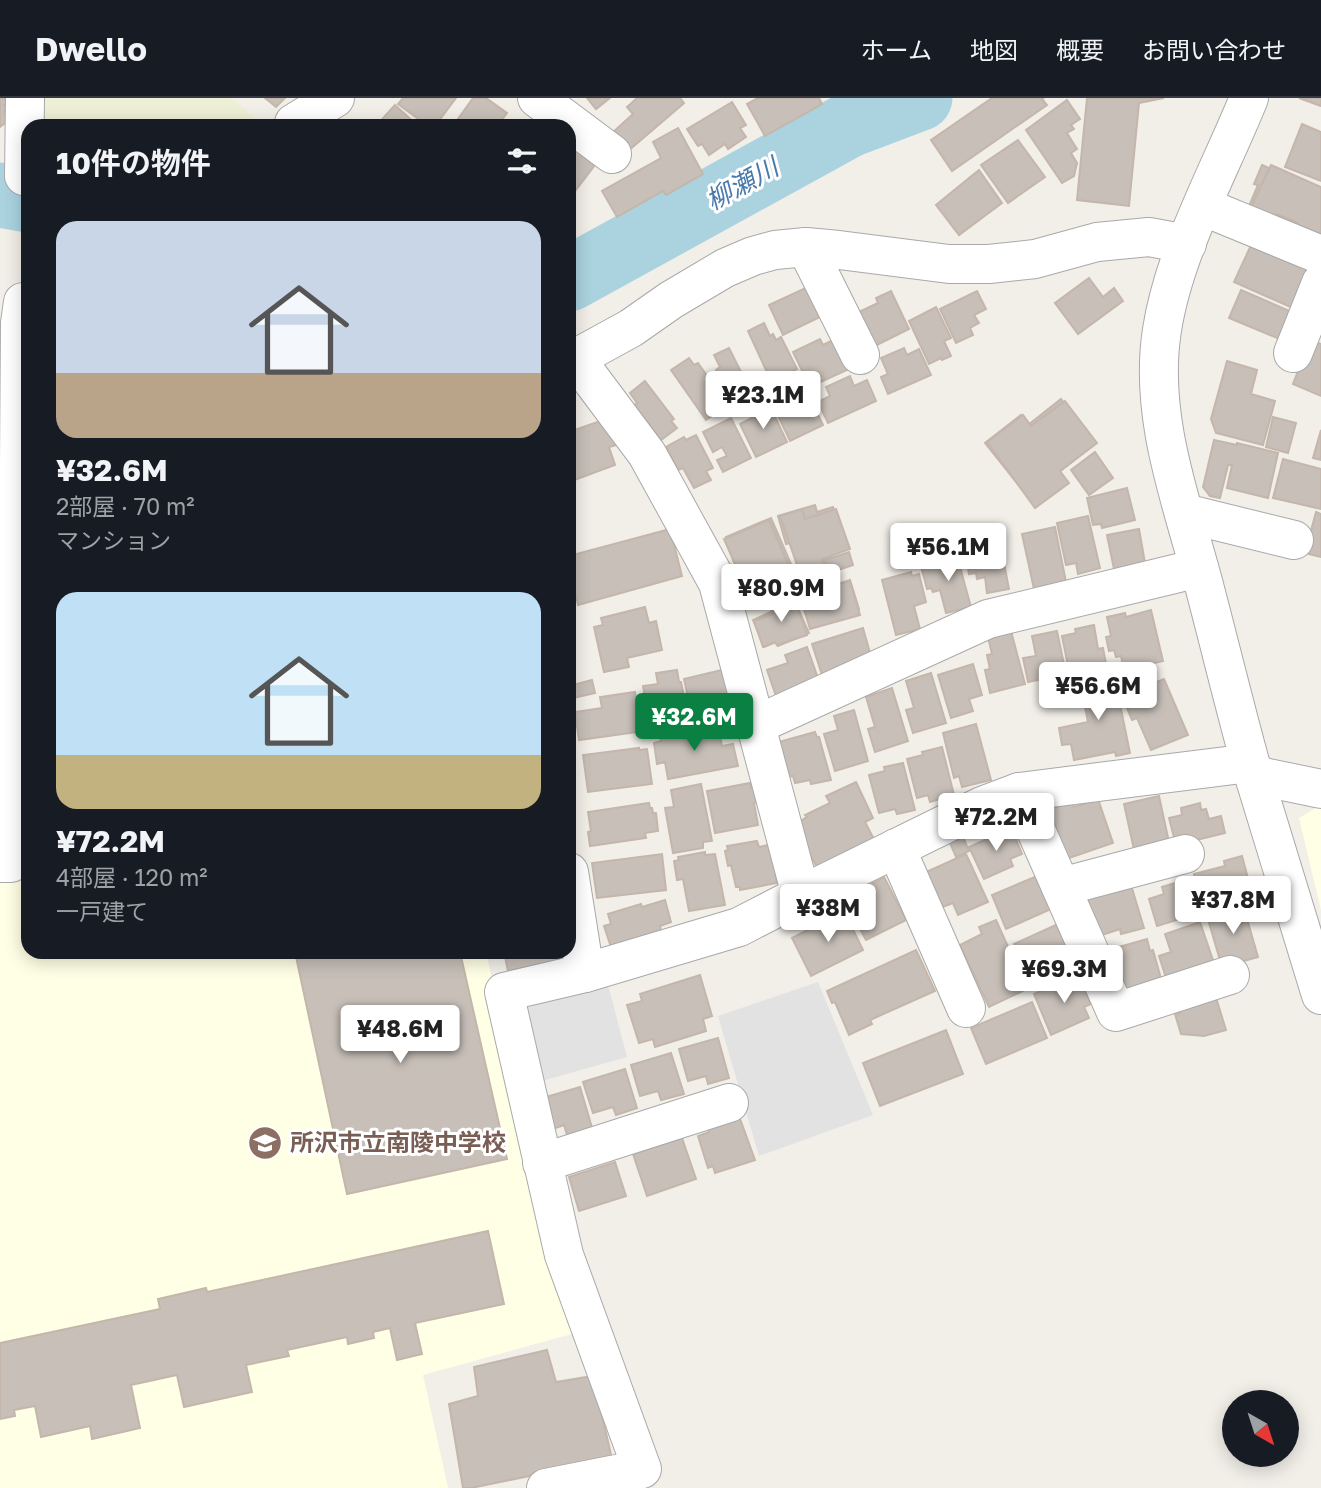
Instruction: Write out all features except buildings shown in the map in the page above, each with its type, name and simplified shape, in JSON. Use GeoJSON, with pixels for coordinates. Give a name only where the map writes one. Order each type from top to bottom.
{"type":"FeatureCollection","features":[{"type":"Feature","properties":{"kind":"street"},"geometry":{"type":"LineString","coordinates":[[25,98],[25,119]]}},
{"type":"Feature","properties":{"kind":"street"},"geometry":{"type":"LineString","coordinates":[[303,119],[335,98]]}},
{"type":"Feature","properties":{"kind":"street"},"geometry":{"type":"LineString","coordinates":[[537,98],[566,119]]}},
{"type":"Feature","properties":{"kind":"street"},"geometry":{"type":"LineString","coordinates":[[1248,98],[1187,243],[1168,302],[1159,355],[1159,388],[1162,419],[1173,472],[1252,769],[1321,995]]}},
{"type":"Feature","properties":{"kind":"street"},"geometry":{"type":"LineString","coordinates":[[576,127],[612,153]]}},
{"type":"Feature","properties":{"kind":"street"},"geometry":{"type":"LineString","coordinates":[[1202,206],[1321,255]]}},
{"type":"Feature","properties":{"kind":"street"},"geometry":{"type":"LineString","coordinates":[[576,358],[631,328],[725,268],[775,250],[806,247],[949,264],[989,264],[1035,259],[1097,242],[1149,237],[1187,243]]}},
{"type":"Feature","properties":{"kind":"street"},"geometry":{"type":"LineString","coordinates":[[806,247],[860,355]]}},
{"type":"Feature","properties":{"kind":"street"},"geometry":{"type":"LineString","coordinates":[[1293,354],[1321,283]]}},
{"type":"Feature","properties":{"kind":"street"},"geometry":{"type":"LineString","coordinates":[[0,863],[12,863],[18,601],[10,391],[20,323],[17,300]]}},
{"type":"Feature","properties":{"kind":"street"},"geometry":{"type":"LineString","coordinates":[[576,365],[647,454],[718,583],[801,895]]}},
{"type":"Feature","properties":{"kind":"street"},"geometry":{"type":"LineString","coordinates":[[1184,513],[1294,540]]}},
{"type":"Feature","properties":{"kind":"street"},"geometry":{"type":"LineString","coordinates":[[756,725],[988,619],[1199,568]]}},
{"type":"Feature","properties":{"kind":"street"},"geometry":{"type":"LineString","coordinates":[[546,1488],[646,1478],[564,1255],[503,992],[585,973],[739,927],[982,806],[1019,792],[1252,769],[1321,789]]}},
{"type":"Feature","properties":{"kind":"street"},"geometry":{"type":"LineString","coordinates":[[1019,792],[1116,1012],[1230,975]]}},
{"type":"Feature","properties":{"kind":"street"},"geometry":{"type":"LineString","coordinates":[[896,848],[965,1008]]}},
{"type":"Feature","properties":{"kind":"street"},"geometry":{"type":"LineString","coordinates":[[1061,887],[1185,854]]}},
{"type":"Feature","properties":{"kind":"street"},"geometry":{"type":"LineString","coordinates":[[576,916],[585,973]]}},
{"type":"Feature","properties":{"kind":"street"},"geometry":{"type":"LineString","coordinates":[[542,1163],[729,1103]]}},
{"type":"Feature","properties":{"kind":"shaded area"},"geometry":{"type":"Polygon","coordinates":[[[35,98],[233,98],[255,119],[34,119],[35,98]]]}},
{"type":"Feature","properties":{"kind":"shaded area"},"geometry":{"type":"Polygon","coordinates":[[[1321,805],[1321,910],[1299,818],[1321,805]]]}},
{"type":"Feature","properties":{"kind":"shaded area","name":"所沢市立南陵中学校"},"geometry":{"type":"Polygon","coordinates":[[[0,877],[21,877],[21,959],[488,959],[572,1334],[423,1375],[448,1488],[0,1488],[0,877]]]}},
{"type":"Feature","properties":{"kind":"shaded area"},"geometry":{"type":"Polygon","coordinates":[[[607,981],[627,1057],[535,1083],[518,1005],[607,981]]]}},
{"type":"Feature","properties":{"kind":"shaded area"},"geometry":{"type":"Polygon","coordinates":[[[818,982],[873,1115],[759,1156],[718,1016],[818,982]]]}},
{"type":"Feature","properties":{"kind":"waterway","name":"柳瀬川"},"geometry":{"type":"LineString","coordinates":[[576,275],[849,125],[920,98]]}},
{"type":"Feature","properties":{"kind":"waterway","name":"柳瀬川"},"geometry":{"type":"LineString","coordinates":[[0,195],[21,199]]}},
{"type":"Feature","properties":{"kind":"place","name":"所沢市立南陵中学校"},"geometry":{"type":"Point","coordinates":[265,1143]}}]}
